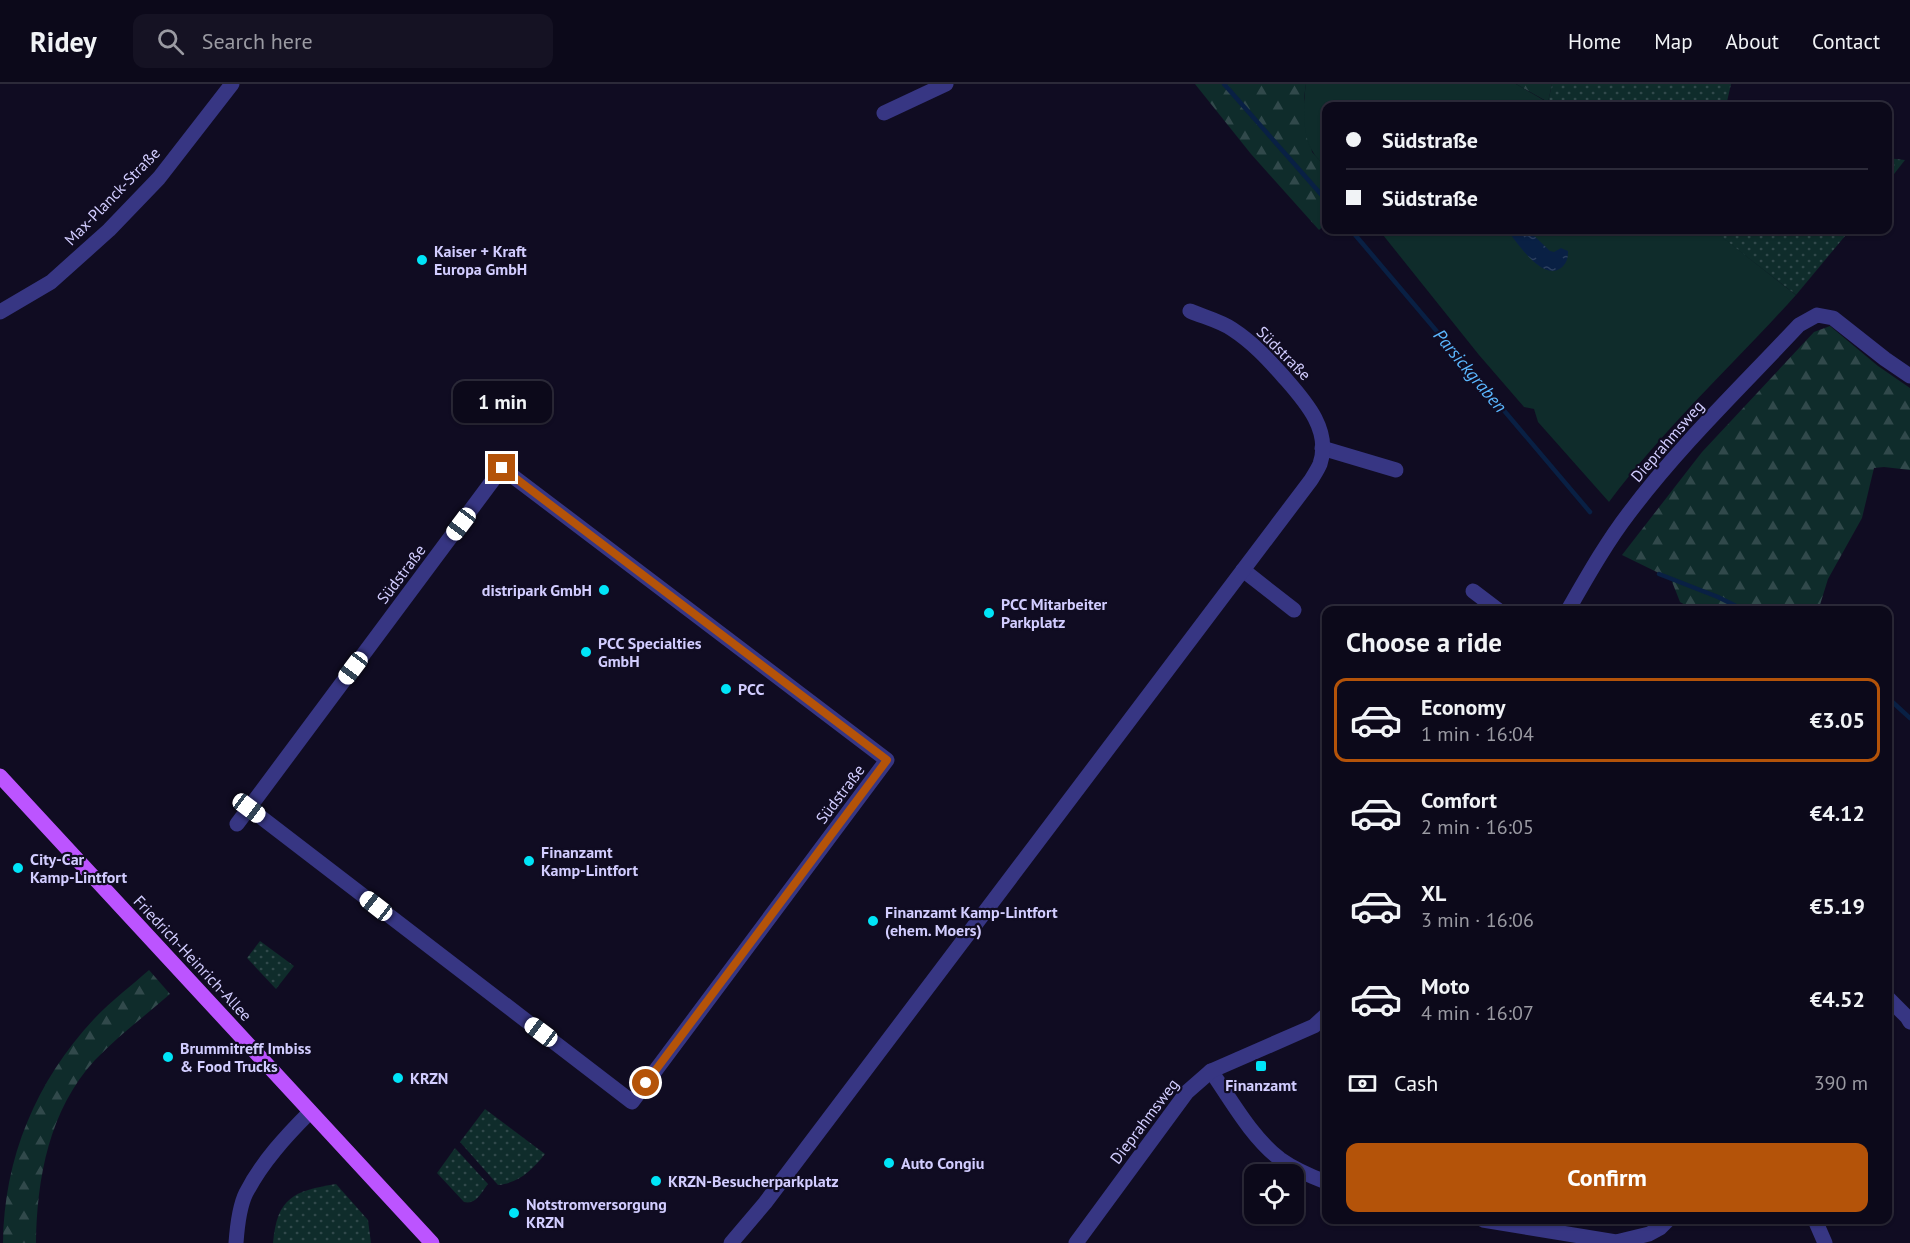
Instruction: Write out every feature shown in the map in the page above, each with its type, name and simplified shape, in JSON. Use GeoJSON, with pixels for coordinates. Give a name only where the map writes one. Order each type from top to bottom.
{"type":"FeatureCollection","features":[{"type":"Feature","properties":{"kind":"main road","name":"Friedrich-Heinrich-Allee"},"geometry":{"type":"LineString","coordinates":[[0,776],[432,1243]]}},
{"type":"Feature","properties":{"kind":"street","name":"Max-Planck-Straße"},"geometry":{"type":"LineString","coordinates":[[0,312],[51,282],[109,230],[159,178],[232,84]]}},
{"type":"Feature","properties":{"kind":"street"},"geometry":{"type":"LineString","coordinates":[[884,113],[946,84]]}},
{"type":"Feature","properties":{"kind":"street","name":"Südstraße"},"geometry":{"type":"LineString","coordinates":[[731,1243],[765,1203],[1311,480],[1321,463],[1321,434],[1306,402],[1260,350],[1230,328],[1190,311]]}},
{"type":"Feature","properties":{"kind":"street","name":"Dieprahmsweg"},"geometry":{"type":"LineString","coordinates":[[1570,606],[1598,558],[1630,511],[1704,424],[1799,324],[1817,315],[1833,318],[1885,360],[1910,376]]}},
{"type":"Feature","properties":{"kind":"street"},"geometry":{"type":"LineString","coordinates":[[1322,448],[1396,470]]}},
{"type":"Feature","properties":{"kind":"street","name":"Südstraße"},"geometry":{"type":"LineString","coordinates":[[502,468],[887,760],[632,1102],[249,808],[502,468]]}},
{"type":"Feature","properties":{"kind":"street"},"geometry":{"type":"LineString","coordinates":[[1243,570],[1294,610]]}},
{"type":"Feature","properties":{"kind":"street"},"geometry":{"type":"LineString","coordinates":[[1473,591],[1493,606]]}},
{"type":"Feature","properties":{"kind":"street"},"geometry":{"type":"LineString","coordinates":[[237,824],[249,808]]}},
{"type":"Feature","properties":{"kind":"street"},"geometry":{"type":"LineString","coordinates":[[1892,1002],[1910,1022]]}},
{"type":"Feature","properties":{"kind":"street","name":"Dieprahmsweg"},"geometry":{"type":"LineString","coordinates":[[1076,1243],[1187,1092],[1211,1071],[1314,1026],[1322,1019]]}},
{"type":"Feature","properties":{"kind":"street"},"geometry":{"type":"LineString","coordinates":[[1211,1071],[1268,1149],[1282,1161],[1322,1180]]}},
{"type":"Feature","properties":{"kind":"street"},"geometry":{"type":"LineString","coordinates":[[236,1243],[246,1194],[286,1136],[310,1112]]}},
{"type":"Feature","properties":{"kind":"street"},"geometry":{"type":"LineString","coordinates":[[1508,1224],[1623,1242],[1649,1234],[1664,1224]]}},
{"type":"Feature","properties":{"kind":"street"},"geometry":{"type":"LineString","coordinates":[[1817,1224],[1825,1243]]}},
{"type":"Feature","properties":{"kind":"green space"},"geometry":{"type":"Polygon","coordinates":[[[1195,84],[1306,84],[1304,98],[1312,152],[1322,163],[1322,227],[1319,230],[1251,154],[1195,84]]]}},
{"type":"Feature","properties":{"kind":"green space"},"geometry":{"type":"Polygon","coordinates":[[[1306,84],[1516,84],[1547,102],[1322,102],[1322,163],[1309,146],[1304,109],[1306,84]]]}},
{"type":"Feature","properties":{"kind":"green space"},"geometry":{"type":"Polygon","coordinates":[[[1516,84],[1552,84],[1548,102],[1516,84]]]}},
{"type":"Feature","properties":{"kind":"green space"},"geometry":{"type":"Polygon","coordinates":[[[1552,84],[1731,84],[1727,102],[1548,102],[1552,84]]]}},
{"type":"Feature","properties":{"kind":"green space"},"geometry":{"type":"Polygon","coordinates":[[[1892,159],[1905,160],[1892,177],[1892,159]]]}},
{"type":"Feature","properties":{"kind":"green space"},"geometry":{"type":"Polygon","coordinates":[[[1382,234],[1718,234],[1796,295],[1676,422],[1609,502],[1538,422],[1534,409],[1524,407],[1479,355],[1382,234]]]}},
{"type":"Feature","properties":{"kind":"green space"},"geometry":{"type":"Polygon","coordinates":[[[1717,234],[1847,234],[1796,295],[1717,234]]]}},
{"type":"Feature","properties":{"kind":"green space"},"geometry":{"type":"Polygon","coordinates":[[[1830,326],[1878,366],[1910,388],[1910,470],[1874,468],[1862,518],[1828,579],[1820,606],[1687,606],[1680,602],[1671,579],[1622,555],[1702,452],[1814,332],[1830,326]]]}},
{"type":"Feature","properties":{"kind":"green space"},"geometry":{"type":"Polygon","coordinates":[[[260,941],[294,966],[276,989],[247,958],[260,941]]]}},
{"type":"Feature","properties":{"kind":"green space"},"geometry":{"type":"Polygon","coordinates":[[[149,970],[170,994],[104,1051],[79,1080],[56,1123],[49,1146],[39,1194],[36,1243],[3,1243],[9,1181],[27,1122],[40,1095],[55,1068],[73,1043],[94,1019],[149,970]]]}},
{"type":"Feature","properties":{"kind":"green space"},"geometry":{"type":"Polygon","coordinates":[[[485,1109],[545,1154],[519,1179],[506,1184],[498,1185],[460,1142],[485,1109]]]}},
{"type":"Feature","properties":{"kind":"green space"},"geometry":{"type":"Polygon","coordinates":[[[455,1148],[488,1184],[478,1198],[472,1202],[464,1202],[437,1173],[455,1148]]]}},
{"type":"Feature","properties":{"kind":"green space"},"geometry":{"type":"Polygon","coordinates":[[[336,1184],[368,1220],[371,1243],[273,1243],[279,1215],[290,1199],[309,1190],[336,1184]]]}},
{"type":"Feature","properties":{"kind":"water"},"geometry":{"type":"Polygon","coordinates":[[[1510,234],[1532,234],[1550,251],[1554,252],[1561,248],[1568,251],[1566,262],[1554,271],[1546,270],[1538,265],[1510,234]]]}},
{"type":"Feature","properties":{"kind":"waterway","name":"Parsickgraben"},"geometry":{"type":"LineString","coordinates":[[1224,84],[1322,195]]}},
{"type":"Feature","properties":{"kind":"waterway","name":"Parsickgraben"},"geometry":{"type":"LineString","coordinates":[[1354,234],[1590,512]]}},
{"type":"Feature","properties":{"kind":"waterway","name":"Parsickgraben"},"geometry":{"type":"LineString","coordinates":[[1659,574],[1736,606]]}},
{"type":"Feature","properties":{"kind":"waterway","name":"Parsickgraben"},"geometry":{"type":"LineString","coordinates":[[1892,702],[1910,718]]}},
{"type":"Feature","properties":{"kind":"place","name":"Kaiser + Kraft Europa GmbH"},"geometry":{"type":"Point","coordinates":[422,260]}},
{"type":"Feature","properties":{"kind":"place","name":"distripark GmbH"},"geometry":{"type":"Point","coordinates":[604,590]}},
{"type":"Feature","properties":{"kind":"place","name":"PCC Mitarbeiter Parkplatz"},"geometry":{"type":"Point","coordinates":[989,613]}},
{"type":"Feature","properties":{"kind":"place","name":"PCC Specialties GmbH"},"geometry":{"type":"Point","coordinates":[586,652]}},
{"type":"Feature","properties":{"kind":"place","name":"PCC"},"geometry":{"type":"Point","coordinates":[726,689]}},
{"type":"Feature","properties":{"kind":"place","name":"Finanzamt Kamp-Lintfort"},"geometry":{"type":"Point","coordinates":[529,861]}},
{"type":"Feature","properties":{"kind":"place","name":"City-Car Kamp-Lintfort"},"geometry":{"type":"Point","coordinates":[18,868]}},
{"type":"Feature","properties":{"kind":"place","name":"Finanzamt Kamp-Lintfort (ehem. Moers)"},"geometry":{"type":"Point","coordinates":[873,921]}},
{"type":"Feature","properties":{"kind":"place","name":"Brummitreff Imbiss & Food Trucks"},"geometry":{"type":"Point","coordinates":[168,1057]}},
{"type":"Feature","properties":{"kind":"place","name":"Finanzamt"},"geometry":{"type":"Point","coordinates":[1261,1066]}},
{"type":"Feature","properties":{"kind":"place","name":"KRZN"},"geometry":{"type":"Point","coordinates":[398,1078]}},
{"type":"Feature","properties":{"kind":"place","name":"Auto Congiu"},"geometry":{"type":"Point","coordinates":[889,1163]}},
{"type":"Feature","properties":{"kind":"place","name":"KRZN-Besucherparkplatz"},"geometry":{"type":"Point","coordinates":[656,1181]}},
{"type":"Feature","properties":{"kind":"place","name":"Notstromversorgung KRZN"},"geometry":{"type":"Point","coordinates":[514,1213]}},
{"type":"Feature","properties":{"kind":"route"},"geometry":{"type":"LineString","coordinates":[[502,468],[887,760],[646,1083]]}}]}
